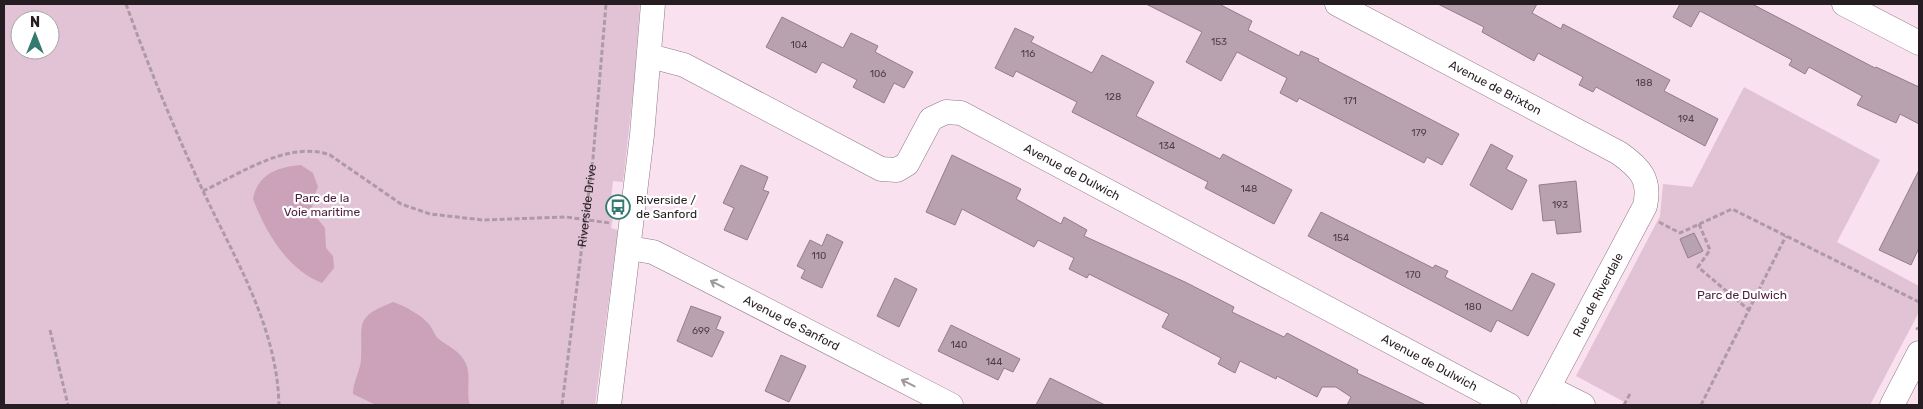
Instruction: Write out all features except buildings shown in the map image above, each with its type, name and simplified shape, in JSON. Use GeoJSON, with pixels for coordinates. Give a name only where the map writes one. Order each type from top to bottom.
{"type":"FeatureCollection","features":[{"type":"Feature","properties":{"kind":"street"},"geometry":{"type":"LineString","coordinates":[[609,405],[629,248],[650,56],[653,4]]}},
{"type":"Feature","properties":{"kind":"street","name":"Avenue de Brixton"},"geometry":{"type":"LineString","coordinates":[[1337,4],[1619,153],[1636,165],[1646,181]]}},
{"type":"Feature","properties":{"kind":"street"},"geometry":{"type":"LineString","coordinates":[[1844,4],[1919,43]]}},
{"type":"Feature","properties":{"kind":"street","name":"Avenue de Dulwich"},"geometry":{"type":"LineString","coordinates":[[650,56],[684,65],[881,169],[897,170],[907,164],[931,119],[946,112],[962,113],[1508,405]]}},
{"type":"Feature","properties":{"kind":"street","name":"Rue de Riverdale"},"geometry":{"type":"LineString","coordinates":[[1544,396],[1645,206],[1648,194],[1646,181]]}},
{"type":"Feature","properties":{"kind":"street","name":"Avenue de Sanford"},"geometry":{"type":"LineString","coordinates":[[629,248],[668,259],[951,405]]}},
{"type":"Feature","properties":{"kind":"street"},"geometry":{"type":"LineString","coordinates":[[1892,405],[1919,353]]}},
{"type":"Feature","properties":{"kind":"street"},"geometry":{"type":"LineString","coordinates":[[1544,396],[1583,405]]}},
{"type":"Feature","properties":{"kind":"path"},"geometry":{"type":"LineString","coordinates":[[126,4],[161,94],[203,191],[258,305],[272,353],[279,405]]}},
{"type":"Feature","properties":{"kind":"path","name":"Riverside Drive"},"geometry":{"type":"LineString","coordinates":[[562,405],[605,53],[606,4]]}},
{"type":"Feature","properties":{"kind":"path"},"geometry":{"type":"LineString","coordinates":[[203,191],[269,161],[307,151],[330,155],[401,204],[430,214],[483,220],[566,216],[616,224]]}},
{"type":"Feature","properties":{"kind":"path"},"geometry":{"type":"LineString","coordinates":[[1655,221],[1680,233],[1732,209],[1919,302]]}},
{"type":"Feature","properties":{"kind":"path"},"geometry":{"type":"LineString","coordinates":[[1699,224],[1710,250],[1698,267],[1750,311]]}},
{"type":"Feature","properties":{"kind":"path"},"geometry":{"type":"LineString","coordinates":[[1701,405],[1750,311],[1786,236]]}},
{"type":"Feature","properties":{"kind":"path"},"geometry":{"type":"LineString","coordinates":[[50,330],[68,405]]}},
{"type":"Feature","properties":{"kind":"path"},"geometry":{"type":"LineString","coordinates":[[1624,405],[1631,392]]}},
{"type":"Feature","properties":{"kind":"green space","name":"Parc de la Voie maritime"},"geometry":{"type":"Polygon","coordinates":[[[4,4],[640,4],[634,84],[623,182],[613,181],[611,199],[615,205],[611,228],[618,230],[595,405],[4,405],[4,4]]]}},
{"type":"Feature","properties":{"kind":"green space","name":"Parc de Dulwich"},"geometry":{"type":"Polygon","coordinates":[[[1744,87],[1880,160],[1837,242],[1919,286],[1919,312],[1870,405],[1630,405],[1576,376],[1660,216],[1663,184],[1692,187],[1744,87]]]}},
{"type":"Feature","properties":{"kind":"shaded area"},"geometry":{"type":"Polygon","coordinates":[[[301,165],[313,173],[318,187],[313,198],[312,212],[325,228],[326,248],[333,256],[334,268],[322,283],[298,269],[288,259],[271,237],[253,199],[259,183],[270,173],[301,165]]]}},
{"type":"Feature","properties":{"kind":"shaded area"},"geometry":{"type":"Polygon","coordinates":[[[393,302],[408,308],[422,317],[429,324],[438,339],[462,357],[467,365],[469,377],[468,394],[470,405],[376,405],[353,394],[361,360],[361,330],[363,323],[371,313],[393,302]]]}},
{"type":"Feature","properties":{"kind":"place","name":"Riverside / de Sanford"},"geometry":{"type":"Point","coordinates":[618,207]}}]}
